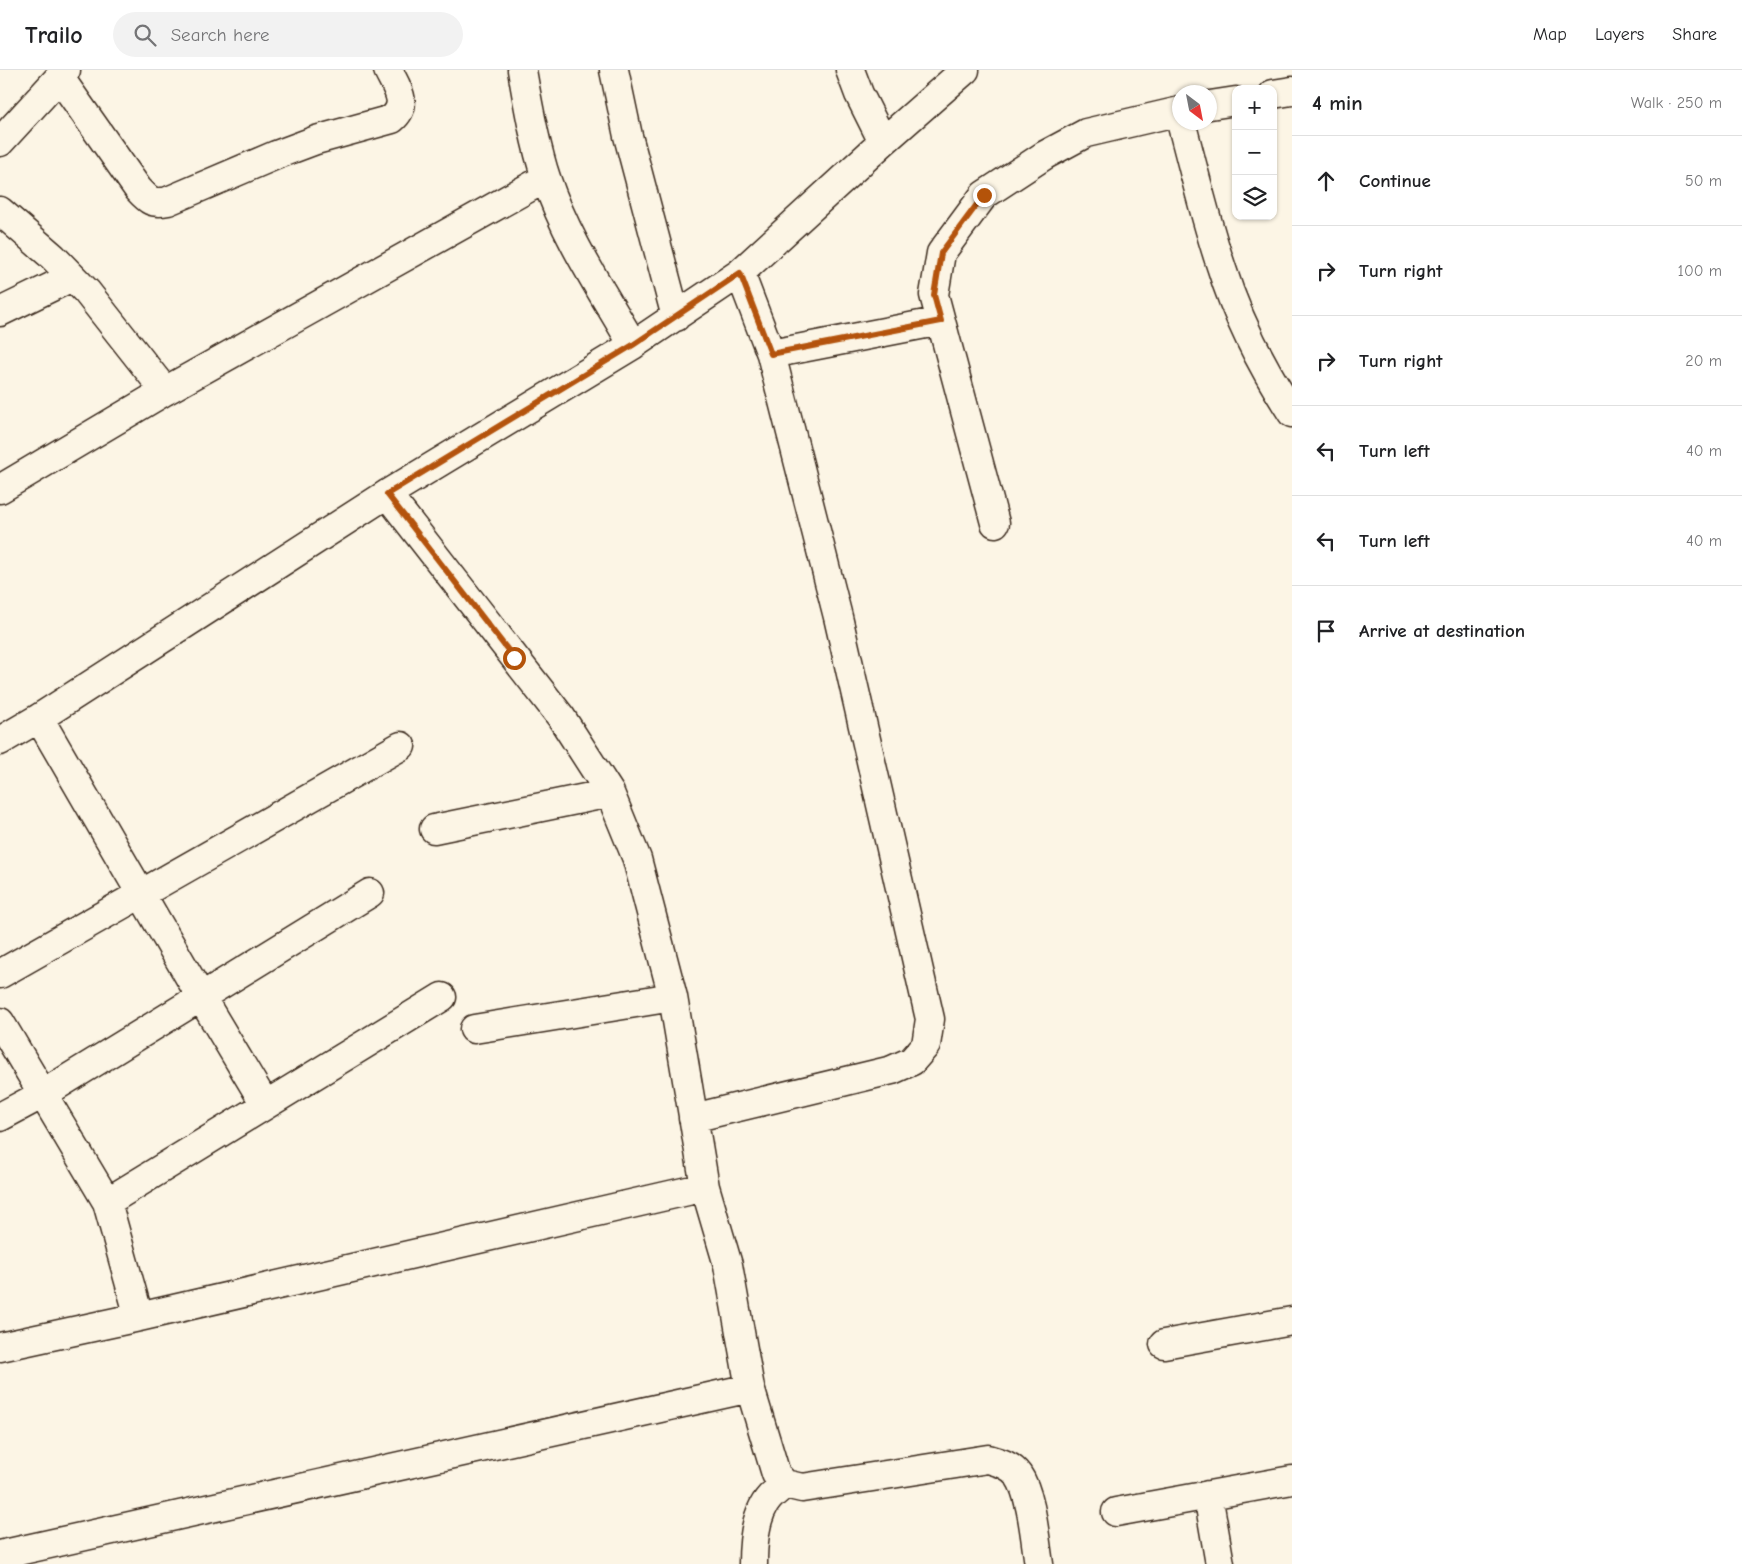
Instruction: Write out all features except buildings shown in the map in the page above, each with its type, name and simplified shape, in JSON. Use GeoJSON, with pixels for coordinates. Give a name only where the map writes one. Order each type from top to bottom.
{"type":"FeatureCollection","features":[{"type":"Feature","properties":{"kind":"street"},"geometry":{"type":"LineString","coordinates":[[0,142],[63,74],[138,189],[148,200],[156,203],[168,201],[316,140],[392,119],[400,113],[402,105],[388,70]]}},
{"type":"Feature","properties":{"kind":"street"},"geometry":{"type":"LineString","coordinates":[[522,70],[527,102],[546,178],[574,242],[633,345]]}},
{"type":"Feature","properties":{"kind":"street"},"geometry":{"type":"LineString","coordinates":[[614,70],[628,136],[676,317]]}},
{"type":"Feature","properties":{"kind":"street"},"geometry":{"type":"LineString","coordinates":[[850,70],[859,94],[882,142]]}},
{"type":"Feature","properties":{"kind":"street"},"geometry":{"type":"LineString","coordinates":[[0,740],[39,718],[387,494],[633,345],[740,273],[882,142],[965,70]]}},
{"type":"Feature","properties":{"kind":"street"},"geometry":{"type":"LineString","coordinates":[[1277,93],[1292,91]]}},
{"type":"Feature","properties":{"kind":"street"},"geometry":{"type":"LineString","coordinates":[[1217,104],[1232,102]]}},
{"type":"Feature","properties":{"kind":"street"},"geometry":{"type":"LineString","coordinates":[[995,523],[934,295],[941,253],[984,195],[1045,155],[1086,133],[1172,117]]}},
{"type":"Feature","properties":{"kind":"street"},"geometry":{"type":"LineString","coordinates":[[1184,130],[1221,267],[1243,325],[1264,367],[1292,413]]}},
{"type":"Feature","properties":{"kind":"street"},"geometry":{"type":"LineString","coordinates":[[0,489],[165,391],[546,178]]}},
{"type":"Feature","properties":{"kind":"street"},"geometry":{"type":"LineString","coordinates":[[0,211],[53,257],[87,292],[165,391]]}},
{"type":"Feature","properties":{"kind":"street"},"geometry":{"type":"LineString","coordinates":[[692,1118],[892,1070],[912,1062],[926,1045],[930,1019],[840,626],[771,354],[740,273]]}},
{"type":"Feature","properties":{"kind":"street"},"geometry":{"type":"LineString","coordinates":[[0,312],[72,277]]}},
{"type":"Feature","properties":{"kind":"street"},"geometry":{"type":"LineString","coordinates":[[771,354],[941,321]]}},
{"type":"Feature","properties":{"kind":"street"},"geometry":{"type":"LineString","coordinates":[[387,494],[561,717],[610,793],[637,859],[673,997],[705,1187],[728,1265],[750,1388],[776,1474],[785,1484],[802,1488],[988,1459],[1005,1463],[1018,1475],[1028,1499],[1039,1564]]}},
{"type":"Feature","properties":{"kind":"street"},"geometry":{"type":"LineString","coordinates":[[39,718],[265,1104]]}},
{"type":"Feature","properties":{"kind":"street"},"geometry":{"type":"LineString","coordinates":[[0,974],[401,746]]}},
{"type":"Feature","properties":{"kind":"street"},"geometry":{"type":"LineString","coordinates":[[434,829],[610,793]]}},
{"type":"Feature","properties":{"kind":"street"},"geometry":{"type":"LineString","coordinates":[[0,1117],[43,1094],[370,893]]}},
{"type":"Feature","properties":{"kind":"street"},"geometry":{"type":"LineString","coordinates":[[106,1202],[442,997]]}},
{"type":"Feature","properties":{"kind":"street"},"geometry":{"type":"LineString","coordinates":[[474,1029],[673,997]]}},
{"type":"Feature","properties":{"kind":"street"},"geometry":{"type":"LineString","coordinates":[[0,1022],[106,1202],[139,1317]]}},
{"type":"Feature","properties":{"kind":"street"},"geometry":{"type":"LineString","coordinates":[[0,1347],[139,1317],[705,1187]]}},
{"type":"Feature","properties":{"kind":"street"},"geometry":{"type":"LineString","coordinates":[[1164,1344],[1292,1321]]}},
{"type":"Feature","properties":{"kind":"street"},"geometry":{"type":"LineString","coordinates":[[0,1555],[750,1388]]}},
{"type":"Feature","properties":{"kind":"street"},"geometry":{"type":"LineString","coordinates":[[1116,1512],[1292,1480]]}},
{"type":"Feature","properties":{"kind":"street"},"geometry":{"type":"LineString","coordinates":[[752,1564],[753,1540],[758,1520],[769,1498],[785,1484]]}},
{"type":"Feature","properties":{"kind":"street"},"geometry":{"type":"LineString","coordinates":[[1208,1496],[1220,1564]]}},
{"type":"Feature","properties":{"kind":"route"},"geometry":{"type":"LineString","coordinates":[[514,658],[387,494],[633,345],[740,273],[771,354],[941,321],[934,295],[941,253],[984,195]]}}]}
